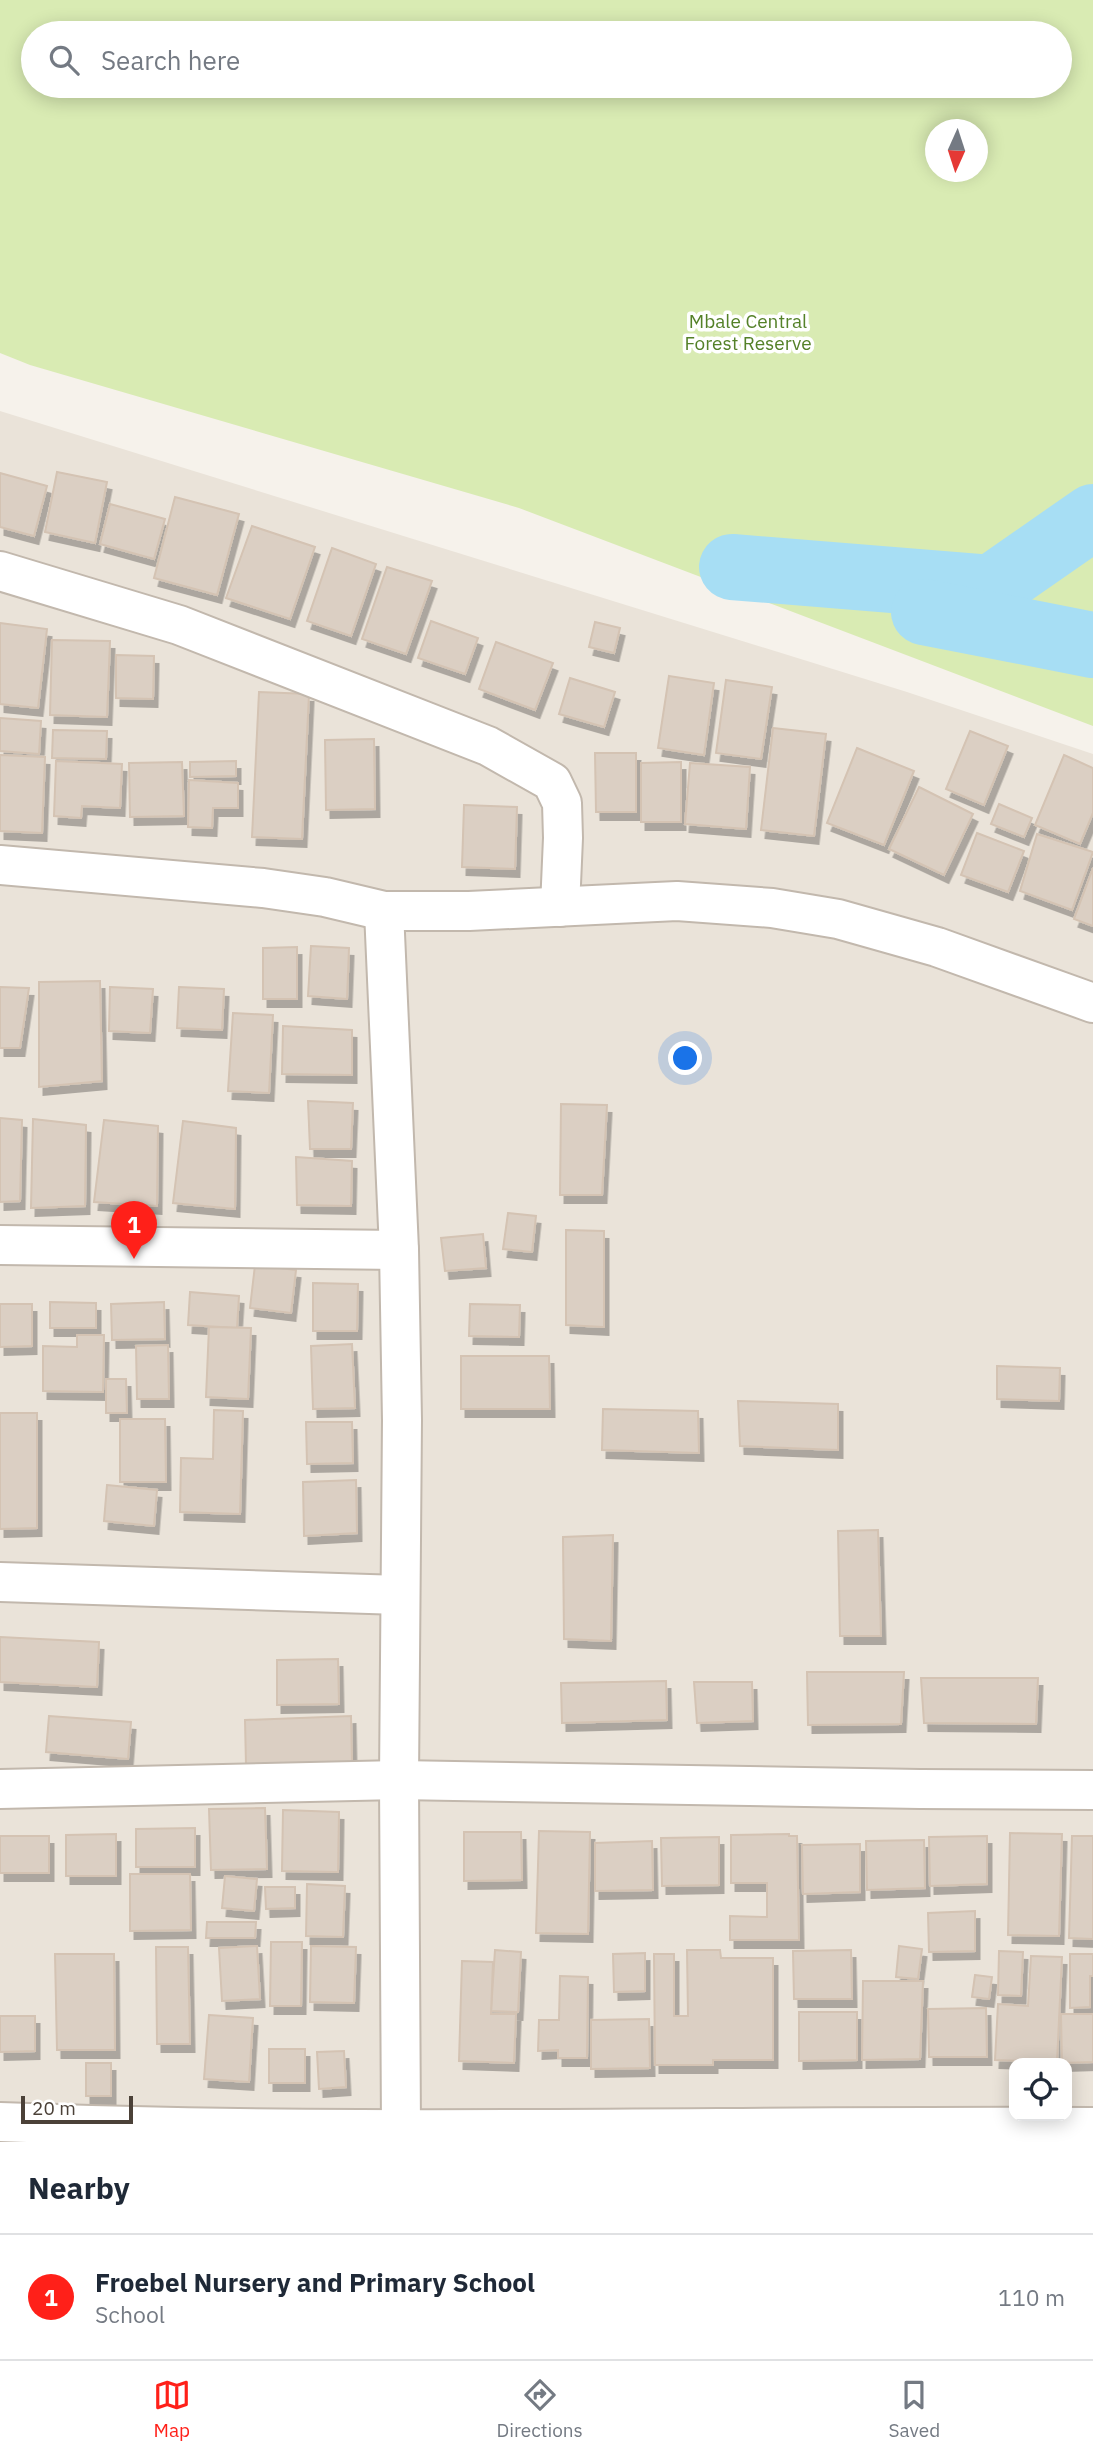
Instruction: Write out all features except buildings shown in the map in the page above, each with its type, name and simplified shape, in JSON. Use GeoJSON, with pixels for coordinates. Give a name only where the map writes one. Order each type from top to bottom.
{"type":"FeatureCollection","features":[{"type":"Feature","properties":{"kind":"street"},"geometry":{"type":"LineString","coordinates":[[0,571],[179,625],[488,746],[552,782],[562,803],[560,907]]}},
{"type":"Feature","properties":{"kind":"street"},"geometry":{"type":"LineString","coordinates":[[0,865],[262,888],[325,897],[384,911],[468,911],[677,901],[772,908],[825,917],[937,947],[1093,1003]]}},
{"type":"Feature","properties":{"kind":"street"},"geometry":{"type":"LineString","coordinates":[[384,911],[399,1250],[402,1420],[396,2136]]}},
{"type":"Feature","properties":{"kind":"street"},"geometry":{"type":"LineString","coordinates":[[0,1245],[399,1250]]}},
{"type":"Feature","properties":{"kind":"street"},"geometry":{"type":"LineString","coordinates":[[0,1582],[400,1595]]}},
{"type":"Feature","properties":{"kind":"street"},"geometry":{"type":"LineString","coordinates":[[0,1789],[399,1780],[1093,1790]]}},
{"type":"Feature","properties":{"kind":"street"},"geometry":{"type":"LineString","coordinates":[[0,2122],[169,2135],[396,2136],[909,2126],[1093,2127]]}},
{"type":"Feature","properties":{"kind":"shaded area"},"geometry":{"type":"Polygon","coordinates":[[[0,411],[907,692],[1093,754],[1093,2142],[0,2142],[0,411]]]}},
{"type":"Feature","properties":{"kind":"green space","name":"Mbale Central Forest Reserve"},"geometry":{"type":"Polygon","coordinates":[[[0,0],[1093,0],[1093,726],[519,508],[30,365],[0,353],[0,0]]]}},
{"type":"Feature","properties":{"kind":"waterway"},"geometry":{"type":"LineString","coordinates":[[732,567],[991,588],[1093,517]]}},
{"type":"Feature","properties":{"kind":"waterway"},"geometry":{"type":"LineString","coordinates":[[924,612],[1093,645]]}},
{"type":"Feature","properties":{"kind":"place","name":"Froebel Nursery and Primary School"},"geometry":{"type":"Point","coordinates":[134,1259]}}]}
